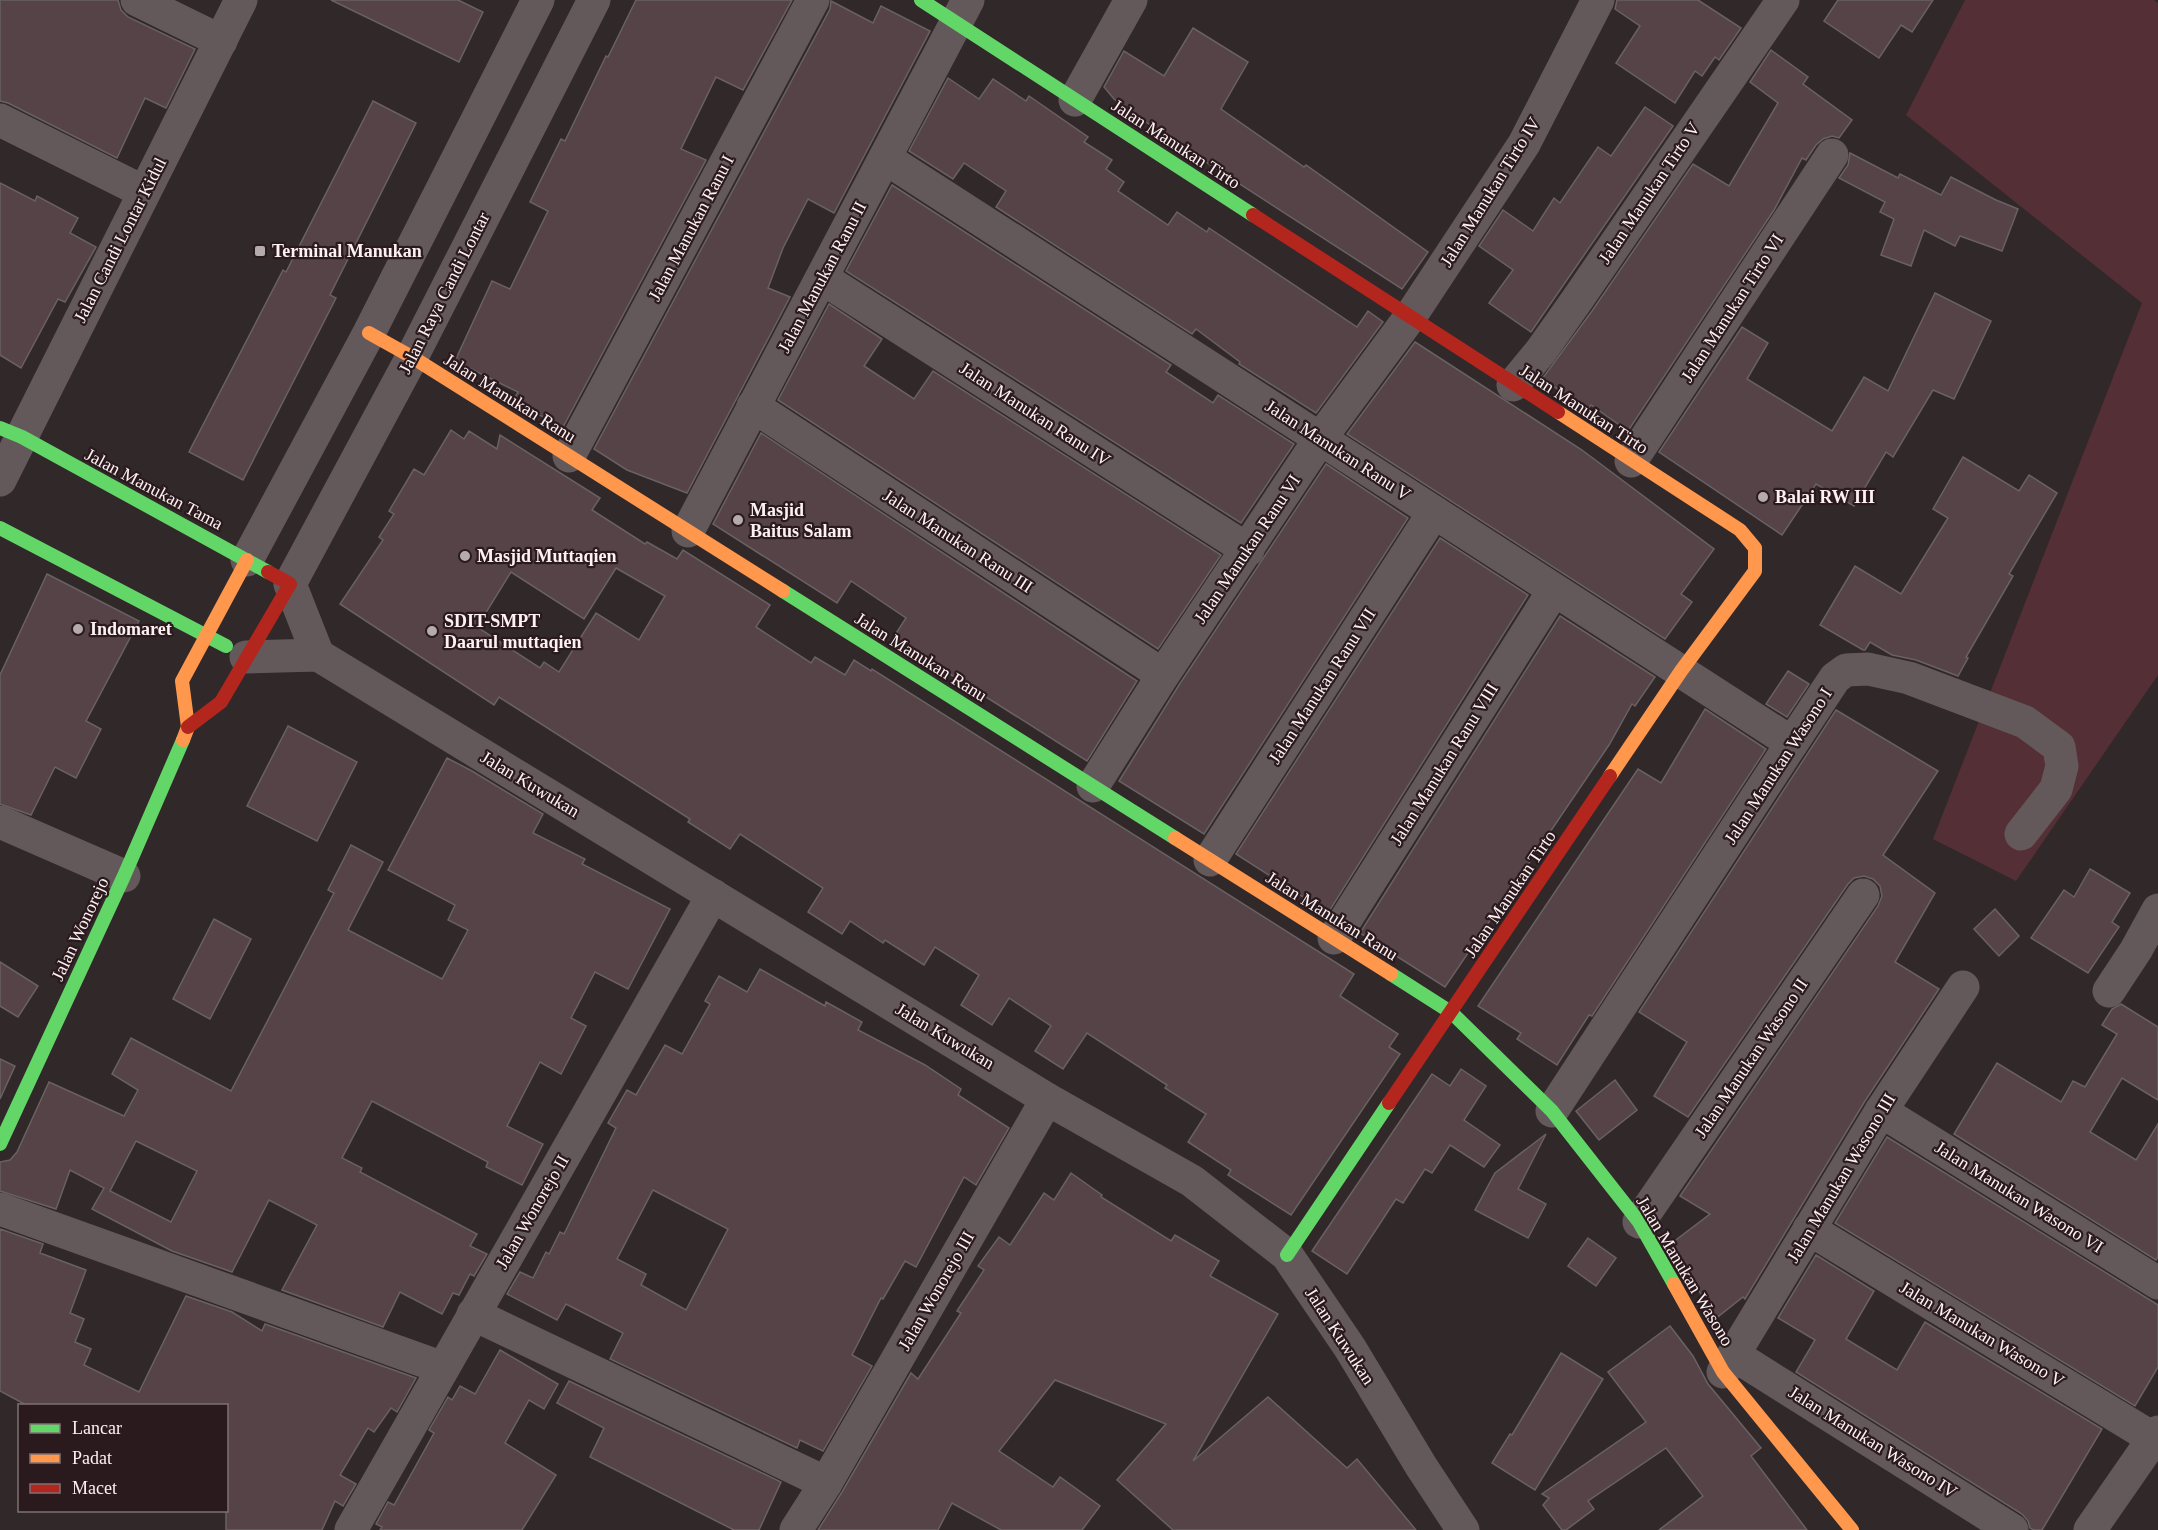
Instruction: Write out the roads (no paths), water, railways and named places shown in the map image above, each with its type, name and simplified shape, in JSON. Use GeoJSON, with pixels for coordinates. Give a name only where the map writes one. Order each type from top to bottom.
{"type":"FeatureCollection","features":[{"type":"Feature","properties":{"kind":"street"},"geometry":{"type":"LineString","coordinates":[[137,0],[221,41]]}},
{"type":"Feature","properties":{"kind":"street","name":"Jalan Candi Lontar Kidul"},"geometry":{"type":"LineString","coordinates":[[0,480],[11,432],[144,192],[241,0]]}},
{"type":"Feature","properties":{"kind":"street"},"geometry":{"type":"LineString","coordinates":[[188,727],[182,681],[369,333],[538,0]]}},
{"type":"Feature","properties":{"kind":"street","name":"Jalan Raya Candi Lontar"},"geometry":{"type":"LineString","coordinates":[[290,584],[412,357],[594,0]]}},
{"type":"Feature","properties":{"kind":"street","name":"Jalan Manukan Ranu I"},"geometry":{"type":"LineString","coordinates":[[569,456],[813,0]]}},
{"type":"Feature","properties":{"kind":"street","name":"Jalan Manukan Tirto"},"geometry":{"type":"LineString","coordinates":[[921,0],[962,11],[1075,100],[1740,530],[1755,548],[1755,571],[1681,671],[1287,1255]]}},
{"type":"Feature","properties":{"kind":"street"},"geometry":{"type":"LineString","coordinates":[[1075,100],[1131,0]]}},
{"type":"Feature","properties":{"kind":"street","name":"Jalan Manukan Tirto IV"},"geometry":{"type":"LineString","coordinates":[[1410,318],[1524,144],[1598,0]]}},
{"type":"Feature","properties":{"kind":"street","name":"Jalan Manukan Tirto V"},"geometry":{"type":"LineString","coordinates":[[1514,385],[1577,300],[1783,0]]}},
{"type":"Feature","properties":{"kind":"street","name":"Jalan Manukan Ranu II"},"geometry":{"type":"LineString","coordinates":[[687,531],[962,11]]}},
{"type":"Feature","properties":{"kind":"street"},"geometry":{"type":"LineString","coordinates":[[0,120],[144,192]]}},
{"type":"Feature","properties":{"kind":"street","name":"Jalan Manukan Tirto VI"},"geometry":{"type":"LineString","coordinates":[[1631,461],[1832,155]]}},
{"type":"Feature","properties":{"kind":"street","name":"Jalan Manukan Ranu V"},"geometry":{"type":"LineString","coordinates":[[885,158],[1792,743]]}},
{"type":"Feature","properties":{"kind":"street","name":"Jalan Manukan Ranu IV"},"geometry":{"type":"LineString","coordinates":[[822,278],[1248,550]]}},
{"type":"Feature","properties":{"kind":"street","name":"Jalan Manukan Ranu VI"},"geometry":{"type":"LineString","coordinates":[[1093,786],[1162,675],[1248,550],[1320,439],[1410,318]]}},
{"type":"Feature","properties":{"kind":"street","name":"Jalan Manukan Ranu"},"geometry":{"type":"LineString","coordinates":[[369,333],[412,357],[1452,1012]]}},
{"type":"Feature","properties":{"kind":"street","name":"Jalan Manukan Ranu III"},"geometry":{"type":"LineString","coordinates":[[753,406],[1162,675]]}},
{"type":"Feature","properties":{"kind":"street","name":"Jalan Manukan Tama"},"geometry":{"type":"LineString","coordinates":[[11,432],[290,584]]}},
{"type":"Feature","properties":{"kind":"street","name":"Jalan Manukan Ranu VII"},"geometry":{"type":"LineString","coordinates":[[1210,860],[1434,512]]}},
{"type":"Feature","properties":{"kind":"street"},"geometry":{"type":"LineString","coordinates":[[0,528],[246,657],[318,655],[290,584]]}},
{"type":"Feature","properties":{"kind":"street","name":"Jalan Wonorejo"},"geometry":{"type":"LineString","coordinates":[[0,1144],[124,876],[188,727],[221,702],[290,584]]}},
{"type":"Feature","properties":{"kind":"street","name":"Jalan Manukan Ranu VIII"},"geometry":{"type":"LineString","coordinates":[[1334,938],[1554,590]]}},
{"type":"Feature","properties":{"kind":"street","name":"Jalan Kuwukan"},"geometry":{"type":"LineString","coordinates":[[318,655],[1047,1099],[1192,1182],[1287,1255],[1350,1348],[1421,1466],[1463,1530]]}},
{"type":"Feature","properties":{"kind":"street","name":"Jalan Manukan Wasono I"},"geometry":{"type":"LineString","coordinates":[[1552,1111],[1835,678],[1846,670],[1868,669],[1909,678],[2025,722],[2059,747],[2062,766],[2056,789],[2022,834]]}},
{"type":"Feature","properties":{"kind":"street"},"geometry":{"type":"LineString","coordinates":[[0,822],[124,876]]}},
{"type":"Feature","properties":{"kind":"street","name":"Jalan Wonorejo II"},"geometry":{"type":"LineString","coordinates":[[351,1530],[713,895]]}},
{"type":"Feature","properties":{"kind":"street","name":"Jalan Manukan Wasono II"},"geometry":{"type":"LineString","coordinates":[[1639,1222],[1863,895]]}},
{"type":"Feature","properties":{"kind":"street"},"geometry":{"type":"LineString","coordinates":[[2109,991],[2136,950],[2158,910]]}},
{"type":"Feature","properties":{"kind":"street","name":"Jalan Manukan Wasono III"},"geometry":{"type":"LineString","coordinates":[[1729,1363],[1881,1111],[1962,987]]}},
{"type":"Feature","properties":{"kind":"street","name":"Jalan Manukan Wasono"},"geometry":{"type":"LineString","coordinates":[[1452,1012],[1552,1111],[1639,1222],[1729,1363],[1852,1530]]}},
{"type":"Feature","properties":{"kind":"street","name":"Jalan Wonorejo III"},"geometry":{"type":"LineString","coordinates":[[796,1530],[826,1483],[1047,1099]]}},
{"type":"Feature","properties":{"kind":"street","name":"Jalan Manukan Wasono VI"},"geometry":{"type":"LineString","coordinates":[[1881,1111],[2158,1282]]}},
{"type":"Feature","properties":{"kind":"street"},"geometry":{"type":"LineString","coordinates":[[0,1209],[443,1368]]}},
{"type":"Feature","properties":{"kind":"street","name":"Jalan Manukan Wasono V"},"geometry":{"type":"LineString","coordinates":[[1809,1229],[2156,1436]]}},
{"type":"Feature","properties":{"kind":"street"},"geometry":{"type":"LineString","coordinates":[[474,1314],[826,1483]]}},
{"type":"Feature","properties":{"kind":"street","name":"Jalan Manukan Wasono IV"},"geometry":{"type":"LineString","coordinates":[[1729,1363],[2012,1530]]}},
{"type":"Feature","properties":{"kind":"street"},"geometry":{"type":"LineString","coordinates":[[2090,1530],[2156,1436]]}},
{"type":"Feature","properties":{"kind":"place","name":"Terminal Manukan"},"geometry":{"type":"Point","coordinates":[260,251]}},
{"type":"Feature","properties":{"kind":"place","name":"Balai RW III"},"geometry":{"type":"Point","coordinates":[1763,497]}},
{"type":"Feature","properties":{"kind":"place","name":"Masjid Baitus Salam"},"geometry":{"type":"Point","coordinates":[738,520]}},
{"type":"Feature","properties":{"kind":"place","name":"Masjid Muttaqien"},"geometry":{"type":"Point","coordinates":[465,556]}},
{"type":"Feature","properties":{"kind":"place","name":"Indomaret"},"geometry":{"type":"Point","coordinates":[78,629]}},
{"type":"Feature","properties":{"kind":"place","name":"SDIT-SMPT Daarul muttaqien"},"geometry":{"type":"Point","coordinates":[432,631]}}]}
